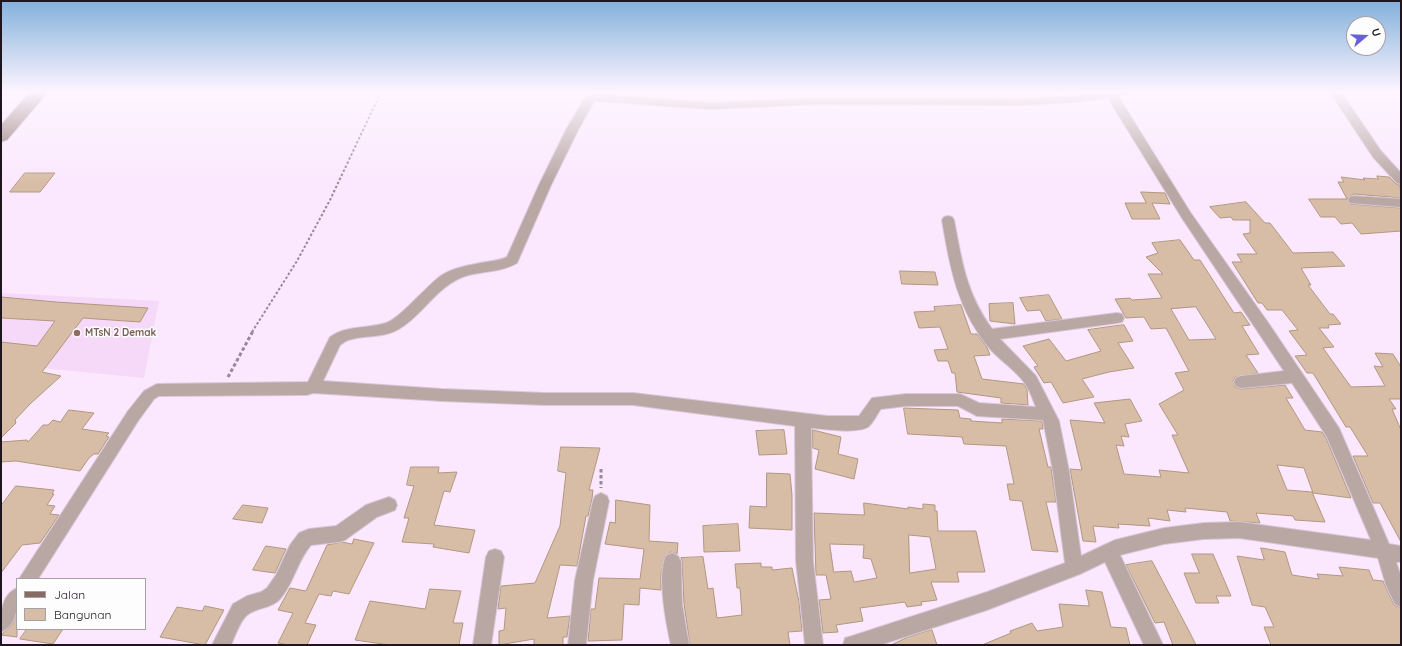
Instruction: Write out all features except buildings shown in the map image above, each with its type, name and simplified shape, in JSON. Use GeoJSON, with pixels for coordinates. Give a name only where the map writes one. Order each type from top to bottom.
{"type":"FeatureCollection","features":[{"type":"Feature","properties":{"kind":"main road"},"geometry":{"type":"LineString","coordinates":[[1,136],[13,122]]}},
{"type":"Feature","properties":{"kind":"street"},"geometry":{"type":"LineString","coordinates":[[313,387],[335,341],[339,338],[351,334],[379,330],[393,326],[448,278],[460,273],[507,263],[512,260],[545,185],[577,122]]}},
{"type":"Feature","properties":{"kind":"street"},"geometry":{"type":"LineString","coordinates":[[1134,122],[1186,215],[1296,376],[1338,443],[1354,484],[1392,553],[1395,585],[1401,598]]}},
{"type":"Feature","properties":{"kind":"street"},"geometry":{"type":"LineString","coordinates":[[1355,122],[1377,154],[1401,180]]}},
{"type":"Feature","properties":{"kind":"street"},"geometry":{"type":"LineString","coordinates":[[1354,200],[1401,203]]}},
{"type":"Feature","properties":{"kind":"street"},"geometry":{"type":"LineString","coordinates":[[948,220],[956,266],[967,300],[1000,350],[1031,380],[1046,414],[1051,421],[1061,471],[1074,568]]}},
{"type":"Feature","properties":{"kind":"street"},"geometry":{"type":"LineString","coordinates":[[989,335],[1117,318]]}},
{"type":"Feature","properties":{"kind":"street"},"geometry":{"type":"LineString","coordinates":[[1241,382],[1296,376]]}},
{"type":"Feature","properties":{"kind":"street"},"geometry":{"type":"LineString","coordinates":[[29,578],[68,514],[133,416],[148,395],[157,390],[307,389],[313,387],[458,396],[545,399],[633,399],[803,420],[856,424],[864,421],[875,405],[880,402],[939,399],[960,400],[977,408],[1046,414]]}},
{"type":"Feature","properties":{"kind":"street"},"geometry":{"type":"LineString","coordinates":[[803,420],[803,520],[805,576],[808,613],[814,645]]}},
{"type":"Feature","properties":{"kind":"street"},"geometry":{"type":"LineString","coordinates":[[577,645],[584,580],[590,545],[601,501]]}},
{"type":"Feature","properties":{"kind":"street"},"geometry":{"type":"LineString","coordinates":[[221,645],[239,610],[244,606],[262,602],[273,595],[305,539],[309,537],[339,534],[372,511],[389,505]]}},
{"type":"Feature","properties":{"kind":"street"},"geometry":{"type":"LineString","coordinates":[[852,645],[885,640],[1074,568],[1127,544],[1164,536],[1204,530],[1225,530],[1272,534],[1392,553]]}},
{"type":"Feature","properties":{"kind":"street"},"geometry":{"type":"LineString","coordinates":[[1109,551],[1154,645]]}},
{"type":"Feature","properties":{"kind":"street"},"geometry":{"type":"LineString","coordinates":[[482,645],[495,556]]}},
{"type":"Feature","properties":{"kind":"street"},"geometry":{"type":"LineString","coordinates":[[672,562],[675,624],[680,645]]}},
{"type":"Feature","properties":{"kind":"street"},"geometry":{"type":"LineString","coordinates":[[1,623],[16,599]]}},
{"type":"Feature","properties":{"kind":"path"},"geometry":{"type":"LineString","coordinates":[[221,390],[260,318],[297,261],[330,200],[367,122]]}},
{"type":"Feature","properties":{"kind":"path"},"geometry":{"type":"LineString","coordinates":[[601,469],[601,501]]}},
{"type":"Feature","properties":{"kind":"shaded area","name":"MTsN 2 Demak"},"geometry":{"type":"Polygon","coordinates":[[[1,293],[159,301],[144,378],[1,364],[1,293]]]}},
{"type":"Feature","properties":{"kind":"place","name":"MTsN 2 Demak"},"geometry":{"type":"Point","coordinates":[77,333]}}]}
